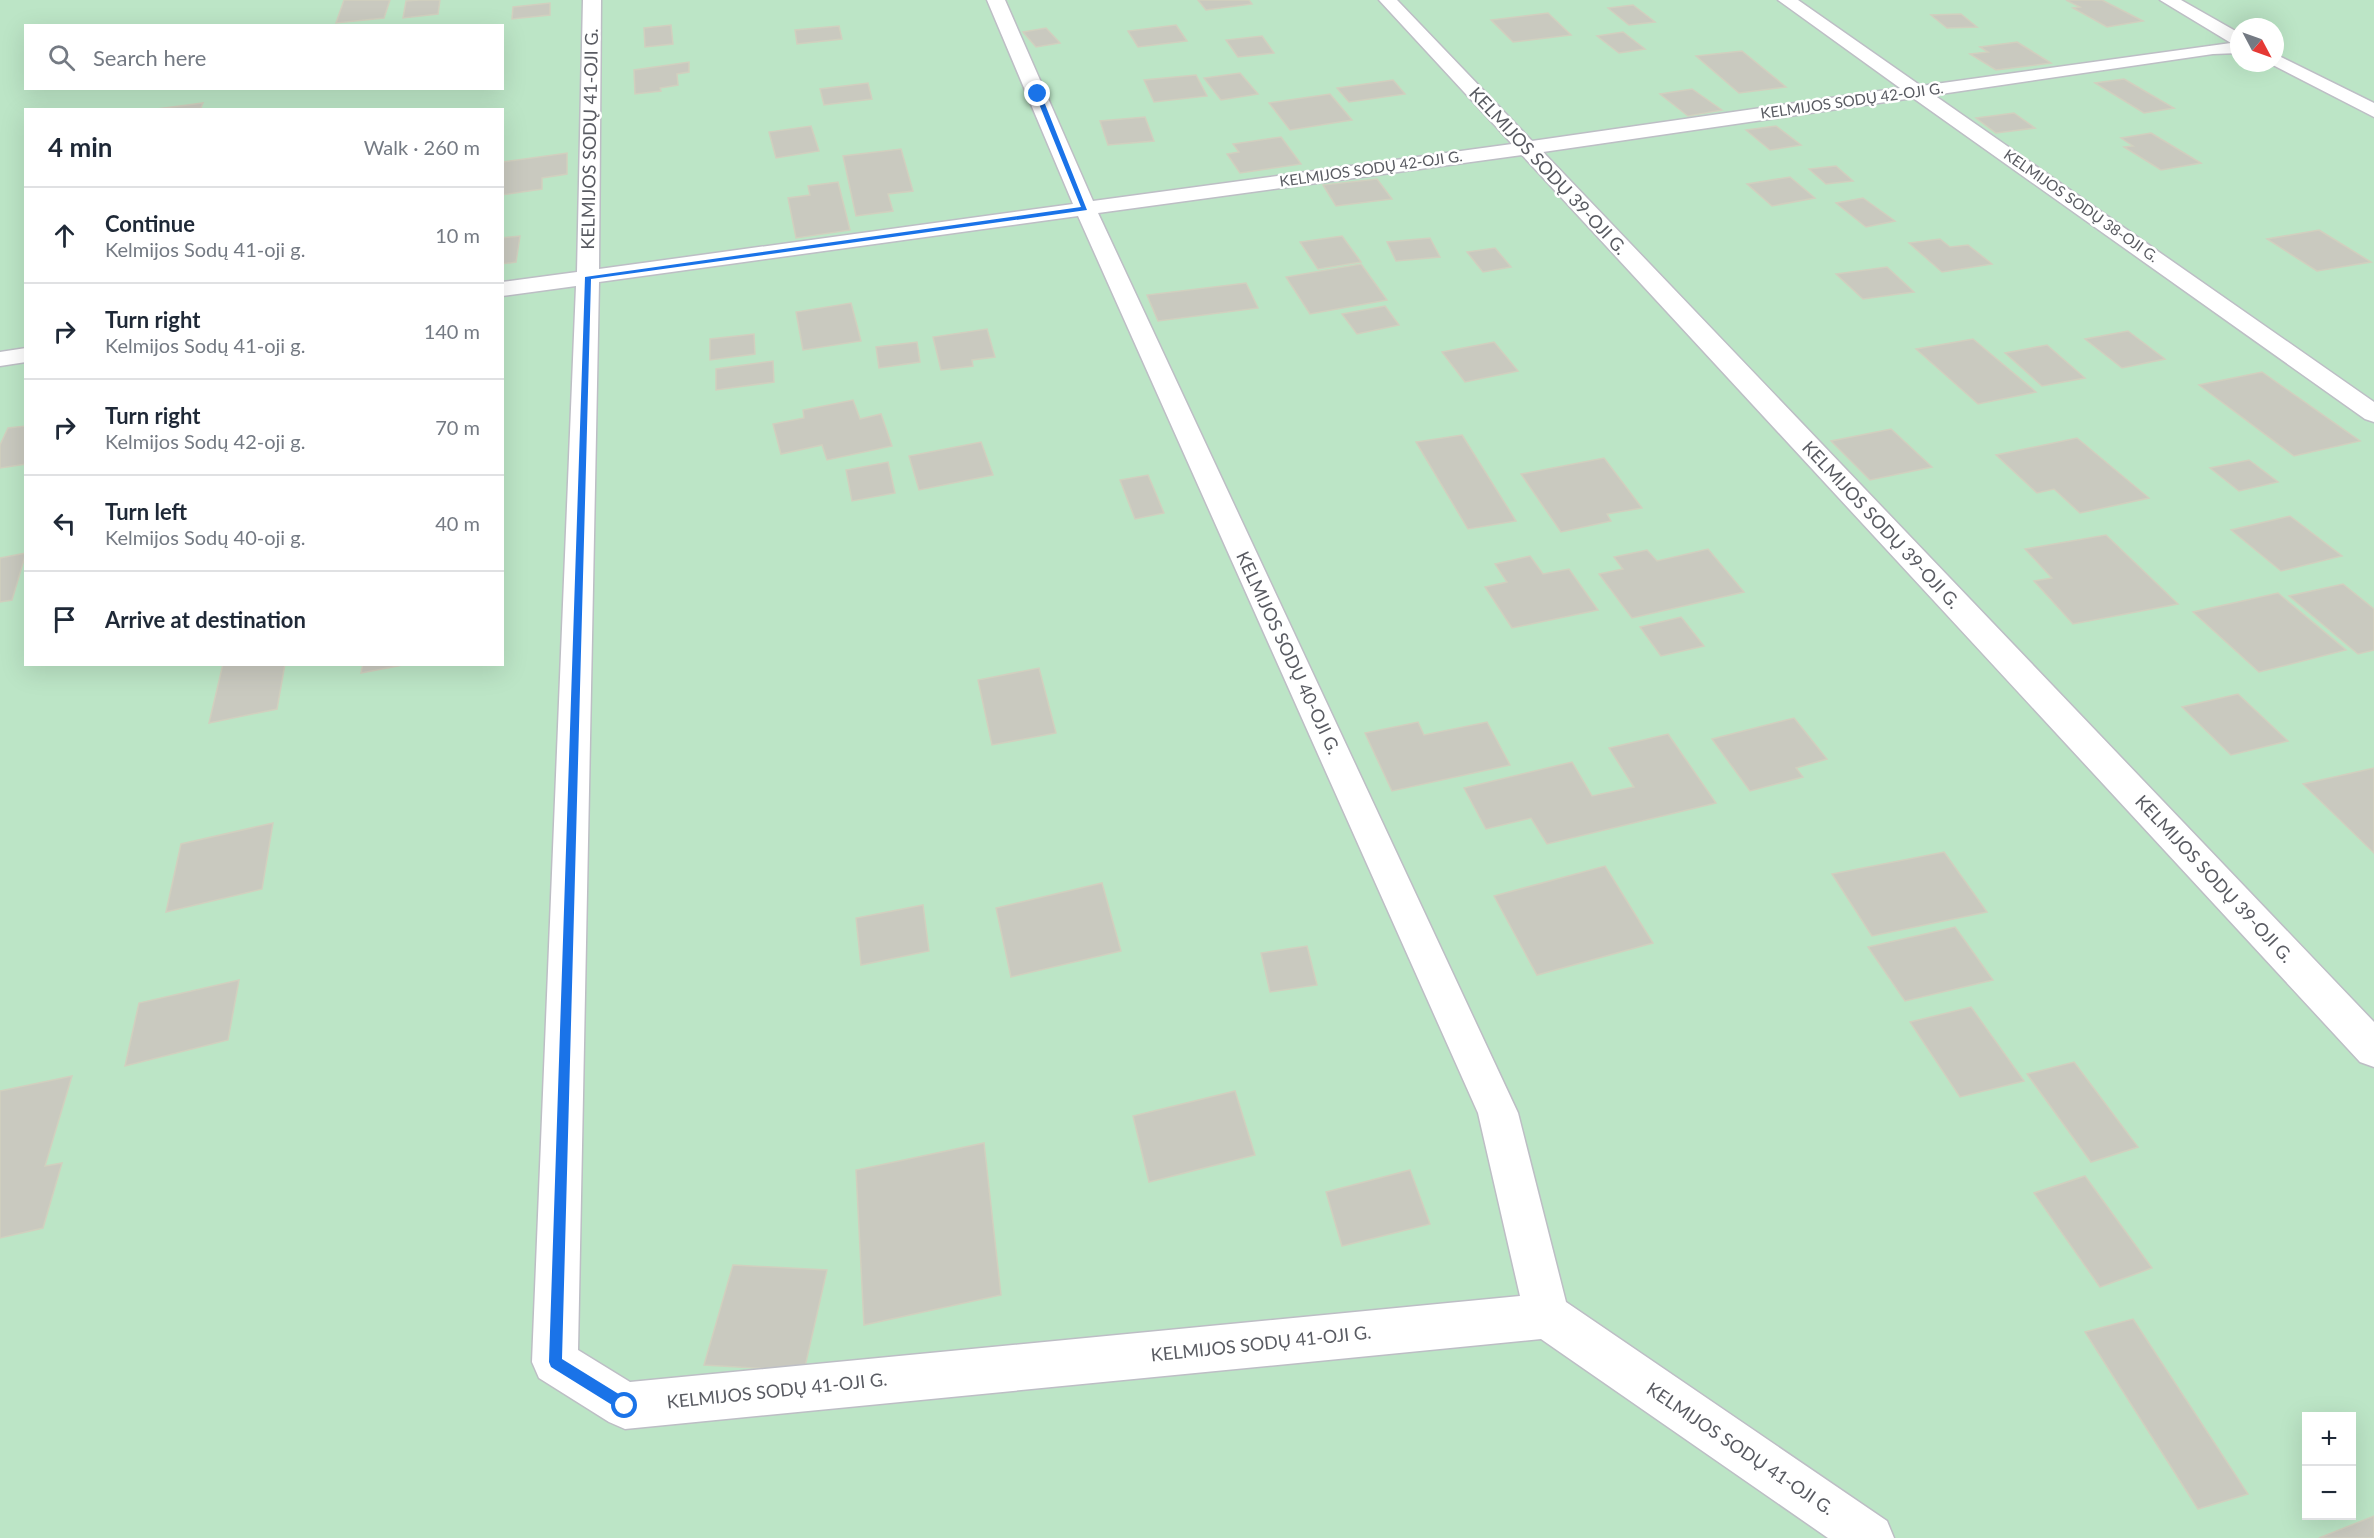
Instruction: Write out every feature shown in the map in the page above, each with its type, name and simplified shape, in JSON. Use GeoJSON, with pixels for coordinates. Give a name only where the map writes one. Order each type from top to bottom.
{"type":"FeatureCollection","features":[{"type":"Feature","properties":{"kind":"street","name":"KELMIJOS SODŲ 41-OJI G."},"geometry":{"type":"LineString","coordinates":[[592,0],[588,277],[555,1362],[625,1406],[1547,1316],[1870,1538]]}},
{"type":"Feature","properties":{"kind":"street","name":"KELMIJOS SODŲ 40-OJI G."},"geometry":{"type":"LineString","coordinates":[[996,0],[1085,208],[1498,1113],[1547,1316]]}},
{"type":"Feature","properties":{"kind":"street","name":"KELMIJOS SODŲ 39-OJI G."},"geometry":{"type":"LineString","coordinates":[[1388,0],[2374,1049]]}},
{"type":"Feature","properties":{"kind":"street","name":"KELMIJOS SODŲ 38-OJI G."},"geometry":{"type":"LineString","coordinates":[[1787,0],[2374,414]]}},
{"type":"Feature","properties":{"kind":"street"},"geometry":{"type":"LineString","coordinates":[[2169,0],[2230,35]]}},
{"type":"Feature","properties":{"kind":"street","name":"KELMIJOS SODŲ 42-OJI G."},"geometry":{"type":"LineString","coordinates":[[504,289],[2230,48]]}},
{"type":"Feature","properties":{"kind":"street"},"geometry":{"type":"LineString","coordinates":[[2284,64],[2374,111]]}},
{"type":"Feature","properties":{"kind":"street"},"geometry":{"type":"LineString","coordinates":[[0,359],[24,355]]}},
{"type":"Feature","properties":{"kind":"green space"},"geometry":{"type":"Polygon","coordinates":[[[0,0],[2374,0],[2374,1538],[0,1538],[0,0]]]}},
{"type":"Feature","properties":{"kind":"building"},"geometry":{"type":"Polygon","coordinates":[[[344,0],[390,0],[384,18],[336,23],[344,0]]]}},
{"type":"Feature","properties":{"kind":"building"},"geometry":{"type":"Polygon","coordinates":[[[440,0],[438,14],[403,18],[406,1],[440,0]]]}},
{"type":"Feature","properties":{"kind":"building"},"geometry":{"type":"Polygon","coordinates":[[[1198,0],[1249,0],[1252,4],[1206,10],[1198,0]]]}},
{"type":"Feature","properties":{"kind":"building"},"geometry":{"type":"Polygon","coordinates":[[[2066,0],[2102,0],[2143,21],[2107,27],[2073,8],[2080,7],[2066,0]]]}},
{"type":"Feature","properties":{"kind":"building"},"geometry":{"type":"Polygon","coordinates":[[[550,3],[550,15],[512,19],[513,7],[550,3]]]}},
{"type":"Feature","properties":{"kind":"building"},"geometry":{"type":"Polygon","coordinates":[[[1633,5],[1655,22],[1629,25],[1608,8],[1633,5]]]}},
{"type":"Feature","properties":{"kind":"building"},"geometry":{"type":"Polygon","coordinates":[[[1548,13],[1571,35],[1513,42],[1491,20],[1548,13]]]}},
{"type":"Feature","properties":{"kind":"building"},"geometry":{"type":"Polygon","coordinates":[[[1961,14],[1977,27],[1947,28],[1931,15],[1961,14]]]}},
{"type":"Feature","properties":{"kind":"building"},"geometry":{"type":"Polygon","coordinates":[[[671,25],[673,44],[645,47],[644,28],[671,25]]]}},
{"type":"Feature","properties":{"kind":"building"},"geometry":{"type":"Polygon","coordinates":[[[1176,25],[1187,41],[1138,47],[1128,31],[1176,25]]]}},
{"type":"Feature","properties":{"kind":"building"},"geometry":{"type":"Polygon","coordinates":[[[839,26],[842,39],[797,44],[795,30],[839,26]]]}},
{"type":"Feature","properties":{"kind":"building"},"geometry":{"type":"Polygon","coordinates":[[[1046,28],[1060,43],[1036,47],[1023,32],[1046,28]]]}},
{"type":"Feature","properties":{"kind":"building"},"geometry":{"type":"Polygon","coordinates":[[[1623,32],[1645,49],[1619,53],[1597,36],[1623,32]]]}},
{"type":"Feature","properties":{"kind":"building"},"geometry":{"type":"Polygon","coordinates":[[[1262,36],[1274,53],[1238,57],[1226,40],[1262,36]]]}},
{"type":"Feature","properties":{"kind":"building"},"geometry":{"type":"Polygon","coordinates":[[[2017,42],[2051,63],[1996,70],[1970,54],[1988,52],[1980,47],[2017,42]]]}},
{"type":"Feature","properties":{"kind":"building"},"geometry":{"type":"Polygon","coordinates":[[[1742,51],[1786,87],[1739,93],[1696,56],[1742,51]]]}},
{"type":"Feature","properties":{"kind":"building"},"geometry":{"type":"Polygon","coordinates":[[[689,62],[689,72],[677,74],[678,85],[660,88],[661,91],[635,94],[634,70],[689,62]]]}},
{"type":"Feature","properties":{"kind":"building"},"geometry":{"type":"Polygon","coordinates":[[[1240,73],[1258,94],[1221,100],[1204,78],[1240,73]]]}},
{"type":"Feature","properties":{"kind":"building"},"geometry":{"type":"Polygon","coordinates":[[[1196,75],[1207,96],[1154,102],[1144,80],[1196,75]]]}},
{"type":"Feature","properties":{"kind":"building"},"geometry":{"type":"Polygon","coordinates":[[[2124,79],[2174,108],[2144,113],[2095,83],[2124,79]]]}},
{"type":"Feature","properties":{"kind":"building"},"geometry":{"type":"Polygon","coordinates":[[[1393,80],[1405,94],[1349,102],[1337,88],[1393,80]]]}},
{"type":"Feature","properties":{"kind":"building"},"geometry":{"type":"Polygon","coordinates":[[[868,83],[872,99],[824,105],[820,89],[868,83]]]}},
{"type":"Feature","properties":{"kind":"building"},"geometry":{"type":"Polygon","coordinates":[[[1692,89],[1722,110],[1688,116],[1660,94],[1692,89]]]}},
{"type":"Feature","properties":{"kind":"building"},"geometry":{"type":"Polygon","coordinates":[[[1330,94],[1352,120],[1290,130],[1269,103],[1330,94]]]}},
{"type":"Feature","properties":{"kind":"building"},"geometry":{"type":"Polygon","coordinates":[[[203,103],[201,108],[164,108],[203,103]]]}},
{"type":"Feature","properties":{"kind":"building"},"geometry":{"type":"Polygon","coordinates":[[[2014,113],[2035,128],[1996,133],[1976,118],[2014,113]]]}},
{"type":"Feature","properties":{"kind":"building"},"geometry":{"type":"Polygon","coordinates":[[[1145,117],[1154,141],[1108,145],[1100,121],[1145,117]]]}},
{"type":"Feature","properties":{"kind":"building"},"geometry":{"type":"Polygon","coordinates":[[[811,126],[819,151],[776,158],[769,132],[811,126]]]}},
{"type":"Feature","properties":{"kind":"building"},"geometry":{"type":"Polygon","coordinates":[[[1776,126],[1801,145],[1770,150],[1746,130],[1776,126]]]}},
{"type":"Feature","properties":{"kind":"building"},"geometry":{"type":"Polygon","coordinates":[[[2151,133],[2201,163],[2161,170],[2124,147],[2133,146],[2121,138],[2151,133]]]}},
{"type":"Feature","properties":{"kind":"building"},"geometry":{"type":"Polygon","coordinates":[[[1281,137],[1301,164],[1240,173],[1227,154],[1239,152],[1233,144],[1281,137]]]}},
{"type":"Feature","properties":{"kind":"building"},"geometry":{"type":"Polygon","coordinates":[[[901,149],[913,191],[888,194],[893,211],[856,216],[843,156],[901,149]]]}},
{"type":"Feature","properties":{"kind":"building"},"geometry":{"type":"Polygon","coordinates":[[[567,153],[567,174],[542,178],[542,189],[504,195],[504,162],[567,153]]]}},
{"type":"Feature","properties":{"kind":"building"},"geometry":{"type":"Polygon","coordinates":[[[1836,166],[1853,181],[1826,184],[1809,169],[1836,166]]]}},
{"type":"Feature","properties":{"kind":"building"},"geometry":{"type":"Polygon","coordinates":[[[1790,177],[1815,198],[1772,206],[1747,184],[1790,177]]]}},
{"type":"Feature","properties":{"kind":"building"},"geometry":{"type":"Polygon","coordinates":[[[1377,179],[1392,199],[1336,206],[1323,185],[1377,179]]]}},
{"type":"Feature","properties":{"kind":"building"},"geometry":{"type":"Polygon","coordinates":[[[838,182],[850,230],[796,238],[788,198],[810,195],[808,186],[838,182]]]}},
{"type":"Feature","properties":{"kind":"building"},"geometry":{"type":"Polygon","coordinates":[[[1863,198],[1895,221],[1866,227],[1836,203],[1863,198]]]}},
{"type":"Feature","properties":{"kind":"building"},"geometry":{"type":"Polygon","coordinates":[[[2319,230],[2371,262],[2317,271],[2267,239],[2319,230]]]}},
{"type":"Feature","properties":{"kind":"building"},"geometry":{"type":"Polygon","coordinates":[[[520,236],[516,262],[504,264],[504,238],[520,236]]]}},
{"type":"Feature","properties":{"kind":"building"},"geometry":{"type":"Polygon","coordinates":[[[1342,236],[1361,262],[1318,269],[1300,242],[1342,236]]]}},
{"type":"Feature","properties":{"kind":"building"},"geometry":{"type":"Polygon","coordinates":[[[1430,238],[1440,257],[1396,261],[1387,242],[1430,238]]]}},
{"type":"Feature","properties":{"kind":"building"},"geometry":{"type":"Polygon","coordinates":[[[1940,239],[1950,247],[1968,245],[1992,264],[1942,272],[1909,243],[1940,239]]]}},
{"type":"Feature","properties":{"kind":"building"},"geometry":{"type":"Polygon","coordinates":[[[1495,248],[1511,267],[1483,272],[1467,252],[1495,248]]]}},
{"type":"Feature","properties":{"kind":"building"},"geometry":{"type":"Polygon","coordinates":[[[1361,264],[1387,300],[1310,314],[1286,277],[1361,264]]]}},
{"type":"Feature","properties":{"kind":"building"},"geometry":{"type":"Polygon","coordinates":[[[1887,267],[1914,292],[1863,299],[1836,274],[1887,267]]]}},
{"type":"Feature","properties":{"kind":"building"},"geometry":{"type":"Polygon","coordinates":[[[1246,283],[1258,308],[1158,321],[1147,295],[1246,283]]]}},
{"type":"Feature","properties":{"kind":"building"},"geometry":{"type":"Polygon","coordinates":[[[851,303],[861,341],[803,350],[796,312],[851,303]]]}},
{"type":"Feature","properties":{"kind":"building"},"geometry":{"type":"Polygon","coordinates":[[[1385,306],[1399,325],[1357,334],[1342,314],[1385,306]]]}},
{"type":"Feature","properties":{"kind":"building"},"geometry":{"type":"Polygon","coordinates":[[[987,329],[995,357],[972,360],[973,366],[941,370],[933,337],[987,329]]]}},
{"type":"Feature","properties":{"kind":"building"},"geometry":{"type":"Polygon","coordinates":[[[2128,331],[2165,359],[2122,368],[2085,339],[2128,331]]]}},
{"type":"Feature","properties":{"kind":"building"},"geometry":{"type":"Polygon","coordinates":[[[754,334],[755,354],[710,360],[710,339],[754,334]]]}},
{"type":"Feature","properties":{"kind":"building"},"geometry":{"type":"Polygon","coordinates":[[[1973,339],[2036,392],[1978,404],[1916,349],[1973,339]]]}},
{"type":"Feature","properties":{"kind":"building"},"geometry":{"type":"Polygon","coordinates":[[[917,342],[920,362],[879,368],[876,347],[917,342]]]}},
{"type":"Feature","properties":{"kind":"building"},"geometry":{"type":"Polygon","coordinates":[[[1494,342],[1518,371],[1465,382],[1442,352],[1494,342]]]}},
{"type":"Feature","properties":{"kind":"building"},"geometry":{"type":"Polygon","coordinates":[[[2047,345],[2085,378],[2042,386],[2005,353],[2047,345]]]}},
{"type":"Feature","properties":{"kind":"building"},"geometry":{"type":"Polygon","coordinates":[[[773,361],[774,382],[716,390],[716,369],[773,361]]]}},
{"type":"Feature","properties":{"kind":"building"},"geometry":{"type":"Polygon","coordinates":[[[2262,372],[2360,441],[2294,456],[2199,385],[2262,372]]]}},
{"type":"Feature","properties":{"kind":"building"},"geometry":{"type":"Polygon","coordinates":[[[853,400],[860,419],[881,414],[892,446],[827,460],[822,445],[781,454],[773,424],[804,418],[803,410],[853,400]]]}},
{"type":"Feature","properties":{"kind":"building"},"geometry":{"type":"Polygon","coordinates":[[[24,426],[24,464],[0,468],[0,445],[8,428],[24,426]]]}},
{"type":"Feature","properties":{"kind":"building"},"geometry":{"type":"Polygon","coordinates":[[[1891,429],[1932,467],[1870,480],[1831,441],[1891,429]]]}},
{"type":"Feature","properties":{"kind":"building"},"geometry":{"type":"Polygon","coordinates":[[[1462,435],[1516,521],[1468,529],[1416,442],[1462,435]]]}},
{"type":"Feature","properties":{"kind":"building"},"geometry":{"type":"Polygon","coordinates":[[[2077,438],[2149,498],[2080,513],[2054,489],[2037,493],[1996,455],[2077,438]]]}},
{"type":"Feature","properties":{"kind":"building"},"geometry":{"type":"Polygon","coordinates":[[[981,442],[993,475],[919,490],[909,456],[981,442]]]}},
{"type":"Feature","properties":{"kind":"building"},"geometry":{"type":"Polygon","coordinates":[[[1604,458],[1642,508],[1607,514],[1611,521],[1561,532],[1521,474],[1604,458]]]}},
{"type":"Feature","properties":{"kind":"building"},"geometry":{"type":"Polygon","coordinates":[[[2249,460],[2278,482],[2239,491],[2210,468],[2249,460]]]}},
{"type":"Feature","properties":{"kind":"building"},"geometry":{"type":"Polygon","coordinates":[[[888,462],[895,493],[852,501],[846,470],[888,462]]]}},
{"type":"Feature","properties":{"kind":"building"},"geometry":{"type":"Polygon","coordinates":[[[1148,475],[1164,513],[1135,519],[1120,480],[1148,475]]]}},
{"type":"Feature","properties":{"kind":"building"},"geometry":{"type":"Polygon","coordinates":[[[2290,516],[2342,556],[2281,571],[2231,530],[2290,516]]]}},
{"type":"Feature","properties":{"kind":"building"},"geometry":{"type":"Polygon","coordinates":[[[2106,535],[2178,604],[2073,624],[2034,581],[2052,578],[2025,549],[2106,535]]]}},
{"type":"Feature","properties":{"kind":"building"},"geometry":{"type":"Polygon","coordinates":[[[1708,549],[1744,592],[1632,618],[1599,574],[1623,569],[1614,557],[1647,550],[1657,561],[1708,549]]]}},
{"type":"Feature","properties":{"kind":"building"},"geometry":{"type":"Polygon","coordinates":[[[24,553],[12,600],[0,602],[0,558],[24,553]]]}},
{"type":"Feature","properties":{"kind":"building"},"geometry":{"type":"Polygon","coordinates":[[[1530,556],[1543,574],[1569,569],[1598,610],[1512,628],[1485,587],[1507,582],[1495,564],[1530,556]]]}},
{"type":"Feature","properties":{"kind":"building"},"geometry":{"type":"Polygon","coordinates":[[[2343,584],[2374,609],[2374,650],[2358,654],[2289,596],[2343,584]]]}},
{"type":"Feature","properties":{"kind":"building"},"geometry":{"type":"Polygon","coordinates":[[[2278,593],[2346,650],[2259,672],[2193,612],[2278,593]]]}},
{"type":"Feature","properties":{"kind":"building"},"geometry":{"type":"Polygon","coordinates":[[[1681,617],[1704,646],[1661,656],[1640,627],[1681,617]]]}},
{"type":"Feature","properties":{"kind":"building"},"geometry":{"type":"Polygon","coordinates":[[[223,666],[285,666],[277,709],[209,723],[223,666]]]}},
{"type":"Feature","properties":{"kind":"building"},"geometry":{"type":"Polygon","coordinates":[[[363,666],[398,666],[361,673],[363,666]]]}},
{"type":"Feature","properties":{"kind":"building"},"geometry":{"type":"Polygon","coordinates":[[[1039,668],[1056,733],[992,745],[978,680],[1039,668]]]}},
{"type":"Feature","properties":{"kind":"building"},"geometry":{"type":"Polygon","coordinates":[[[2238,694],[2288,741],[2231,755],[2182,707],[2238,694]]]}},
{"type":"Feature","properties":{"kind":"building"},"geometry":{"type":"Polygon","coordinates":[[[1794,718],[1827,759],[1796,768],[1803,777],[1750,791],[1712,739],[1794,718]]]}},
{"type":"Feature","properties":{"kind":"building"},"geometry":{"type":"Polygon","coordinates":[[[1418,722],[1424,735],[1487,722],[1510,765],[1392,791],[1365,733],[1418,722]]]}},
{"type":"Feature","properties":{"kind":"building"},"geometry":{"type":"Polygon","coordinates":[[[1668,734],[1716,803],[1547,844],[1531,818],[1486,829],[1464,788],[1572,762],[1592,796],[1634,787],[1609,748],[1668,734]]]}},
{"type":"Feature","properties":{"kind":"building"},"geometry":{"type":"Polygon","coordinates":[[[2374,768],[2374,853],[2303,784],[2374,768]]]}},
{"type":"Feature","properties":{"kind":"building"},"geometry":{"type":"Polygon","coordinates":[[[273,823],[262,889],[166,912],[181,844],[273,823]]]}},
{"type":"Feature","properties":{"kind":"building"},"geometry":{"type":"Polygon","coordinates":[[[1944,852],[1987,912],[1872,936],[1832,874],[1944,852]]]}},
{"type":"Feature","properties":{"kind":"building"},"geometry":{"type":"Polygon","coordinates":[[[1605,866],[1653,943],[1537,975],[1494,896],[1605,866]]]}},
{"type":"Feature","properties":{"kind":"building"},"geometry":{"type":"Polygon","coordinates":[[[1102,883],[1121,951],[1011,977],[996,908],[1102,883]]]}},
{"type":"Feature","properties":{"kind":"building"},"geometry":{"type":"Polygon","coordinates":[[[923,905],[929,951],[861,965],[856,918],[923,905]]]}},
{"type":"Feature","properties":{"kind":"building"},"geometry":{"type":"Polygon","coordinates":[[[1955,927],[1993,980],[1905,1001],[1868,947],[1955,927]]]}},
{"type":"Feature","properties":{"kind":"building"},"geometry":{"type":"Polygon","coordinates":[[[1307,946],[1317,985],[1270,992],[1261,953],[1307,946]]]}},
{"type":"Feature","properties":{"kind":"building"},"geometry":{"type":"Polygon","coordinates":[[[239,980],[228,1040],[125,1066],[139,1003],[239,980]]]}},
{"type":"Feature","properties":{"kind":"building"},"geometry":{"type":"Polygon","coordinates":[[[1971,1007],[2024,1081],[1960,1097],[1910,1022],[1971,1007]]]}},
{"type":"Feature","properties":{"kind":"building"},"geometry":{"type":"Polygon","coordinates":[[[2074,1062],[2138,1147],[2091,1162],[2027,1074],[2074,1062]]]}},
{"type":"Feature","properties":{"kind":"building"},"geometry":{"type":"Polygon","coordinates":[[[72,1076],[45,1166],[62,1163],[43,1228],[0,1238],[0,1091],[72,1076]]]}},
{"type":"Feature","properties":{"kind":"building"},"geometry":{"type":"Polygon","coordinates":[[[1235,1091],[1255,1155],[1149,1182],[1133,1116],[1235,1091]]]}},
{"type":"Feature","properties":{"kind":"building"},"geometry":{"type":"Polygon","coordinates":[[[984,1143],[1001,1295],[864,1325],[856,1170],[984,1143]]]}},
{"type":"Feature","properties":{"kind":"building"},"geometry":{"type":"Polygon","coordinates":[[[1410,1170],[1430,1224],[1342,1246],[1326,1192],[1410,1170]]]}},
{"type":"Feature","properties":{"kind":"building"},"geometry":{"type":"Polygon","coordinates":[[[2085,1176],[2152,1268],[2100,1287],[2034,1193],[2085,1176]]]}},
{"type":"Feature","properties":{"kind":"building"},"geometry":{"type":"Polygon","coordinates":[[[733,1265],[827,1270],[804,1371],[704,1365],[733,1265]]]}},
{"type":"Feature","properties":{"kind":"building"},"geometry":{"type":"Polygon","coordinates":[[[2133,1319],[2248,1494],[2198,1509],[2085,1332],[2133,1319]]]}},
{"type":"Feature","properties":{"kind":"building"},"geometry":{"type":"Polygon","coordinates":[[[2374,1516],[2374,1538],[2319,1538],[2374,1516]]]}},
{"type":"Feature","properties":{"kind":"route"},"geometry":{"type":"LineString","coordinates":[[625,1406],[555,1362],[588,277],[1085,208],[1038,94]]}}]}
